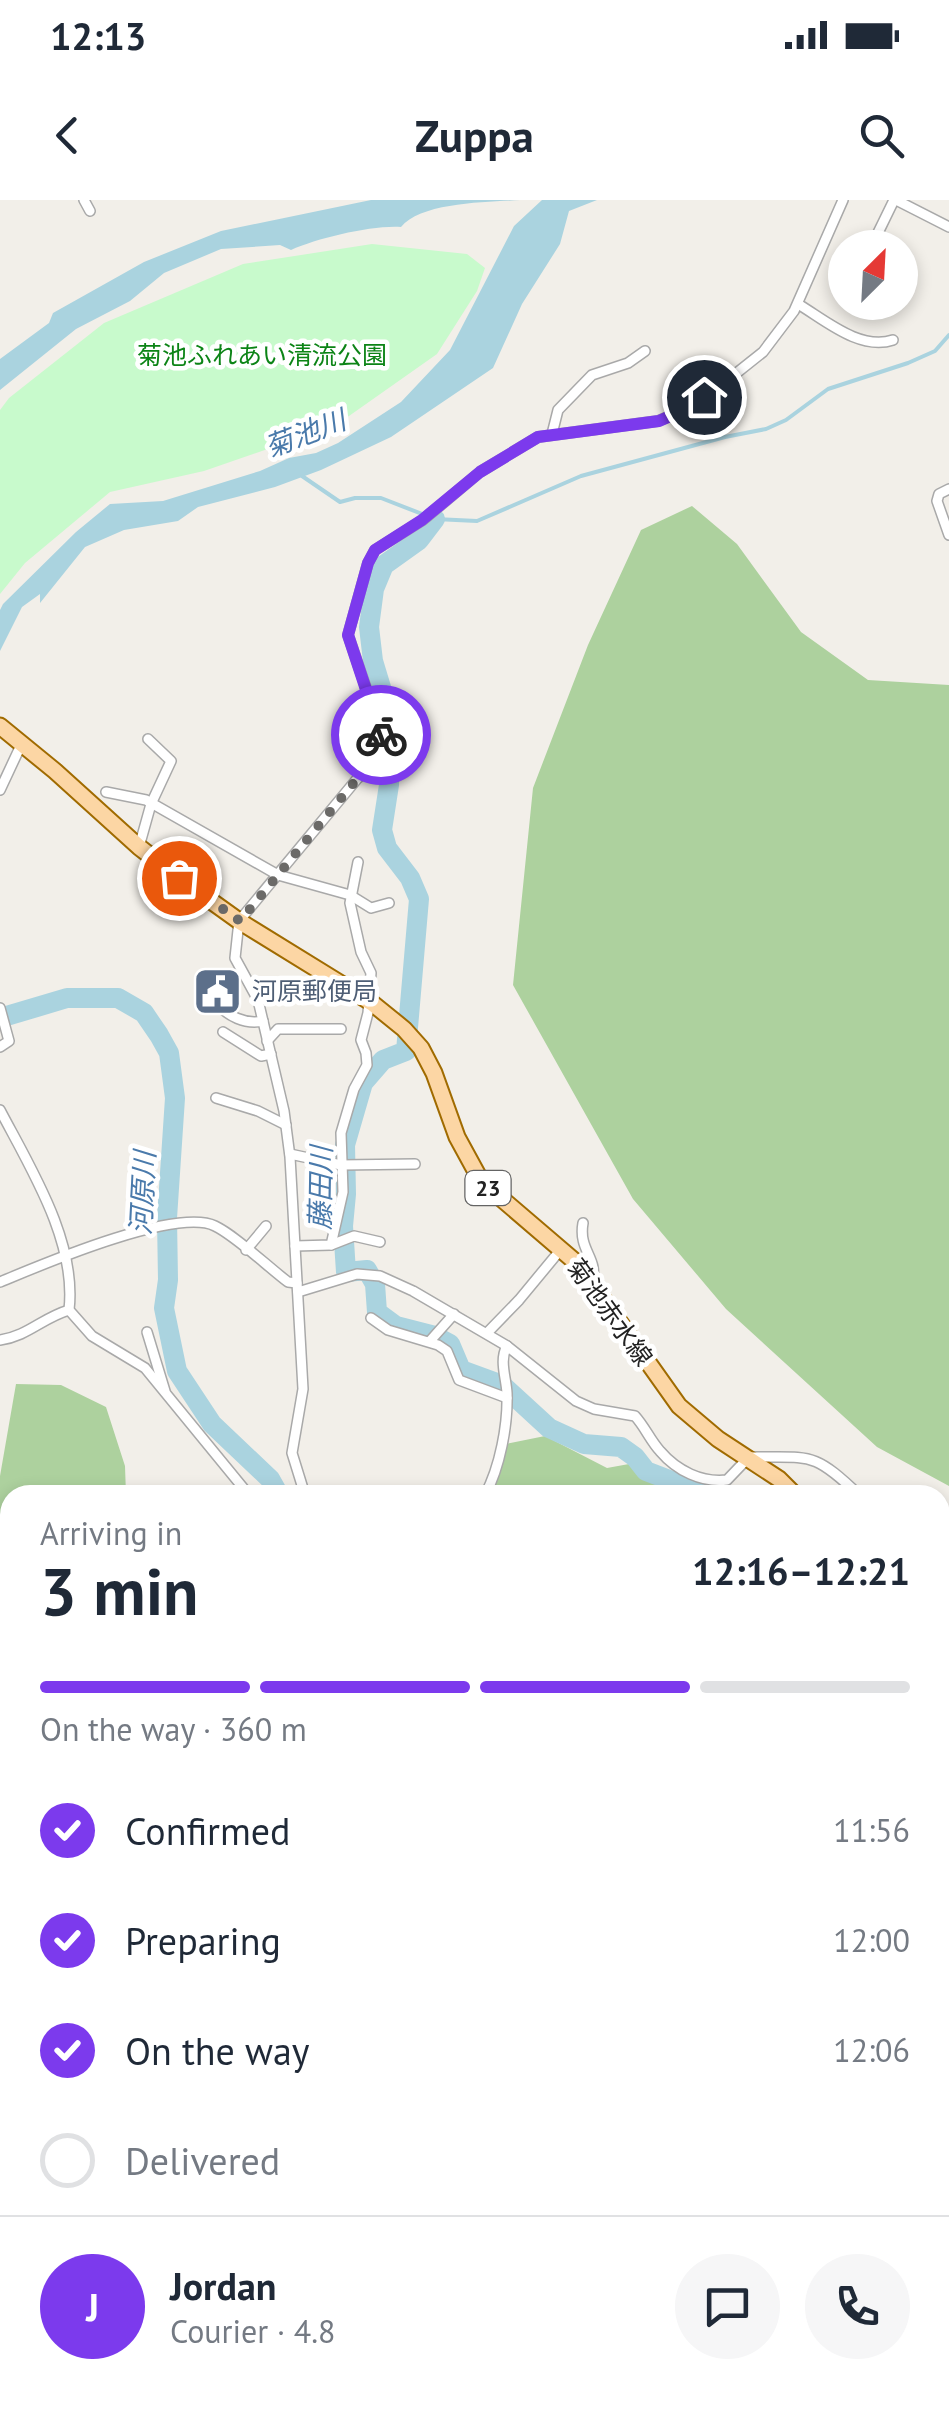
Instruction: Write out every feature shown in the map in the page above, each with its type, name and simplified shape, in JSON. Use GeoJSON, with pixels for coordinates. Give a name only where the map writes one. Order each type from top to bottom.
{"type":"FeatureCollection","features":[{"type":"Feature","properties":{"kind":"main road","name":"菊池赤水線"},"geometry":{"type":"LineString","coordinates":[[0,726],[139,847],[240,921],[396,1021],[421,1048],[445,1096],[463,1149],[481,1181],[562,1248],[592,1282],[645,1363],[679,1406],[784,1485]]}},
{"type":"Feature","properties":{"kind":"street"},"geometry":{"type":"LineString","coordinates":[[84,200],[90,211]]}},
{"type":"Feature","properties":{"kind":"street"},"geometry":{"type":"LineString","coordinates":[[301,1485],[292,1453],[303,1389],[290,1154],[258,1000],[235,958],[240,921],[357,779],[379,758],[380,729],[348,635],[368,563],[375,550],[422,520],[480,472],[538,437],[658,421],[684,410],[763,352],[798,304],[843,200]]}},
{"type":"Feature","properties":{"kind":"street"},"geometry":{"type":"LineString","coordinates":[[880,230],[895,200],[949,227]]}},
{"type":"Feature","properties":{"kind":"street"},"geometry":{"type":"LineString","coordinates":[[798,304],[857,339],[872,343],[894,340]]}},
{"type":"Feature","properties":{"kind":"street"},"geometry":{"type":"LineString","coordinates":[[552,434],[558,410],[592,375],[628,363],[645,351]]}},
{"type":"Feature","properties":{"kind":"street"},"geometry":{"type":"LineString","coordinates":[[949,489],[939,494],[938,502],[949,535]]}},
{"type":"Feature","properties":{"kind":"street"},"geometry":{"type":"LineString","coordinates":[[139,847],[151,804],[171,761],[148,738]]}},
{"type":"Feature","properties":{"kind":"street"},"geometry":{"type":"LineString","coordinates":[[0,790],[22,743]]}},
{"type":"Feature","properties":{"kind":"street"},"geometry":{"type":"LineString","coordinates":[[106,792],[151,804],[229,844],[278,875],[350,896],[371,908],[389,903]]}},
{"type":"Feature","properties":{"kind":"street"},"geometry":{"type":"LineString","coordinates":[[331,1245],[342,1192],[341,1133],[354,1089],[367,1065],[361,1040],[370,1002],[371,973],[362,952],[350,896],[358,862]]}},
{"type":"Feature","properties":{"kind":"street"},"geometry":{"type":"LineString","coordinates":[[216,1003],[249,1024],[263,1022]]}},
{"type":"Feature","properties":{"kind":"street"},"geometry":{"type":"LineString","coordinates":[[0,1008],[9,1041],[0,1046]]}},
{"type":"Feature","properties":{"kind":"street"},"geometry":{"type":"LineString","coordinates":[[268,1040],[278,1029],[341,1029]]}},
{"type":"Feature","properties":{"kind":"street"},"geometry":{"type":"LineString","coordinates":[[223,1032],[261,1056],[270,1054]]}},
{"type":"Feature","properties":{"kind":"street"},"geometry":{"type":"LineString","coordinates":[[216,1098],[258,1110],[286,1125]]}},
{"type":"Feature","properties":{"kind":"street"},"geometry":{"type":"LineString","coordinates":[[0,1110],[32,1172],[67,1255],[72,1284],[70,1310],[92,1336],[145,1368],[241,1485]]}},
{"type":"Feature","properties":{"kind":"street"},"geometry":{"type":"LineString","coordinates":[[290,1154],[341,1164],[415,1164]]}},
{"type":"Feature","properties":{"kind":"street"},"geometry":{"type":"LineString","coordinates":[[0,1282],[131,1234],[190,1221],[214,1225],[297,1287],[357,1274],[380,1276],[454,1314],[507,1346],[576,1402],[636,1416],[660,1451],[707,1482],[727,1480],[749,1457],[810,1458],[826,1463],[849,1485]]}},
{"type":"Feature","properties":{"kind":"street"},"geometry":{"type":"LineString","coordinates":[[583,1223],[582,1246],[595,1272],[592,1282]]}},
{"type":"Feature","properties":{"kind":"street"},"geometry":{"type":"LineString","coordinates":[[246,1250],[266,1226]]}},
{"type":"Feature","properties":{"kind":"street"},"geometry":{"type":"LineString","coordinates":[[295,1246],[331,1245],[354,1236],[380,1242]]}},
{"type":"Feature","properties":{"kind":"street"},"geometry":{"type":"LineString","coordinates":[[487,1333],[562,1248]]}},
{"type":"Feature","properties":{"kind":"street"},"geometry":{"type":"LineString","coordinates":[[0,1340],[27,1333],[46,1317],[70,1310]]}},
{"type":"Feature","properties":{"kind":"street"},"geometry":{"type":"LineString","coordinates":[[430,1341],[454,1314]]}},
{"type":"Feature","properties":{"kind":"street"},"geometry":{"type":"LineString","coordinates":[[371,1318],[388,1330],[430,1341],[446,1350],[458,1380],[507,1398]]}},
{"type":"Feature","properties":{"kind":"street"},"geometry":{"type":"LineString","coordinates":[[146,1332],[165,1393]]}},
{"type":"Feature","properties":{"kind":"street"},"geometry":{"type":"LineString","coordinates":[[487,1485],[505,1431],[507,1398],[502,1354],[507,1346]]}},
{"type":"Feature","properties":{"kind":"green space","name":"菊池ふれあい清流公園"},"geometry":{"type":"Polygon","coordinates":[[[372,244],[467,254],[485,268],[477,291],[437,354],[349,416],[288,442],[204,471],[110,492],[25,563],[0,594],[0,410],[9,398],[104,323],[243,264],[372,244]]]}},
{"type":"Feature","properties":{"kind":"green space"},"geometry":{"type":"Polygon","coordinates":[[[692,506],[737,544],[801,632],[868,680],[949,685],[949,1485],[877,1447],[726,1309],[633,1199],[513,985],[533,788],[588,645],[641,530],[692,506]]]}},
{"type":"Feature","properties":{"kind":"green space"},"geometry":{"type":"Polygon","coordinates":[[[16,1384],[61,1385],[106,1407],[125,1466],[126,1485],[0,1485],[16,1384]]]}},
{"type":"Feature","properties":{"kind":"green space"},"geometry":{"type":"Polygon","coordinates":[[[545,1436],[607,1468],[629,1464],[674,1485],[491,1485],[501,1445],[545,1436]]]}},
{"type":"Feature","properties":{"kind":"water"},"geometry":{"type":"Polygon","coordinates":[[[371,200],[520,200],[439,208],[401,227],[345,233],[291,250],[280,245],[221,249],[164,273],[130,301],[76,329],[0,390],[0,359],[49,323],[53,313],[144,262],[221,231],[371,200]]]}},
{"type":"Feature","properties":{"kind":"water"},"geometry":{"type":"Polygon","coordinates":[[[542,200],[597,200],[569,211],[560,244],[522,304],[493,368],[391,437],[321,470],[275,487],[198,507],[178,521],[124,530],[85,547],[40,603],[40,594],[22,607],[0,651],[3,604],[110,504],[163,501],[289,458],[316,453],[401,402],[450,350],[514,226],[542,200]]]}},
{"type":"Feature","properties":{"kind":"waterway"},"geometry":{"type":"LineString","coordinates":[[302,476],[340,502],[381,498],[435,519],[477,521],[581,476],[766,429],[786,420],[828,389],[935,351],[949,335]]}},
{"type":"Feature","properties":{"kind":"waterway","name":"藤田川"},"geometry":{"type":"LineString","coordinates":[[435,519],[419,540],[384,565],[374,589],[369,627],[373,661],[389,714],[389,785],[382,830],[387,848],[410,878],[419,899],[406,1051],[383,1060],[363,1083],[345,1145],[346,1272],[367,1270],[375,1284],[377,1312],[396,1326],[450,1344],[461,1370],[502,1385],[549,1428],[584,1444],[621,1447],[646,1471],[682,1485]]}},
{"type":"Feature","properties":{"kind":"waterway","name":"河原川"},"geometry":{"type":"LineString","coordinates":[[0,1018],[67,998],[118,998],[144,1013],[159,1035],[169,1053],[175,1098],[164,1308],[177,1371],[212,1424],[273,1485]]}},
{"type":"Feature","properties":{"kind":"waterway","name":"藤田川"},"geometry":{"type":"LineString","coordinates":[[686,1485],[690,1485]]}},
{"type":"Feature","properties":{"kind":"way so far"},"geometry":{"type":"LineString","coordinates":[[179,878],[240,921],[357,779],[379,758],[381,735]]}},
{"type":"Feature","properties":{"kind":"place","name":"河原郵便局"},"geometry":{"type":"Point","coordinates":[217,991]}},
{"type":"Feature","properties":{"kind":"route"},"geometry":{"type":"LineString","coordinates":[[381,735],[348,635],[375,550],[422,520],[480,472],[538,437],[659,421],[704,397]]}},
{"type":"Feature","properties":{"kind":"water label","name":"菊池川"},"geometry":{"type":"Point","coordinates":[305,433]}}]}
